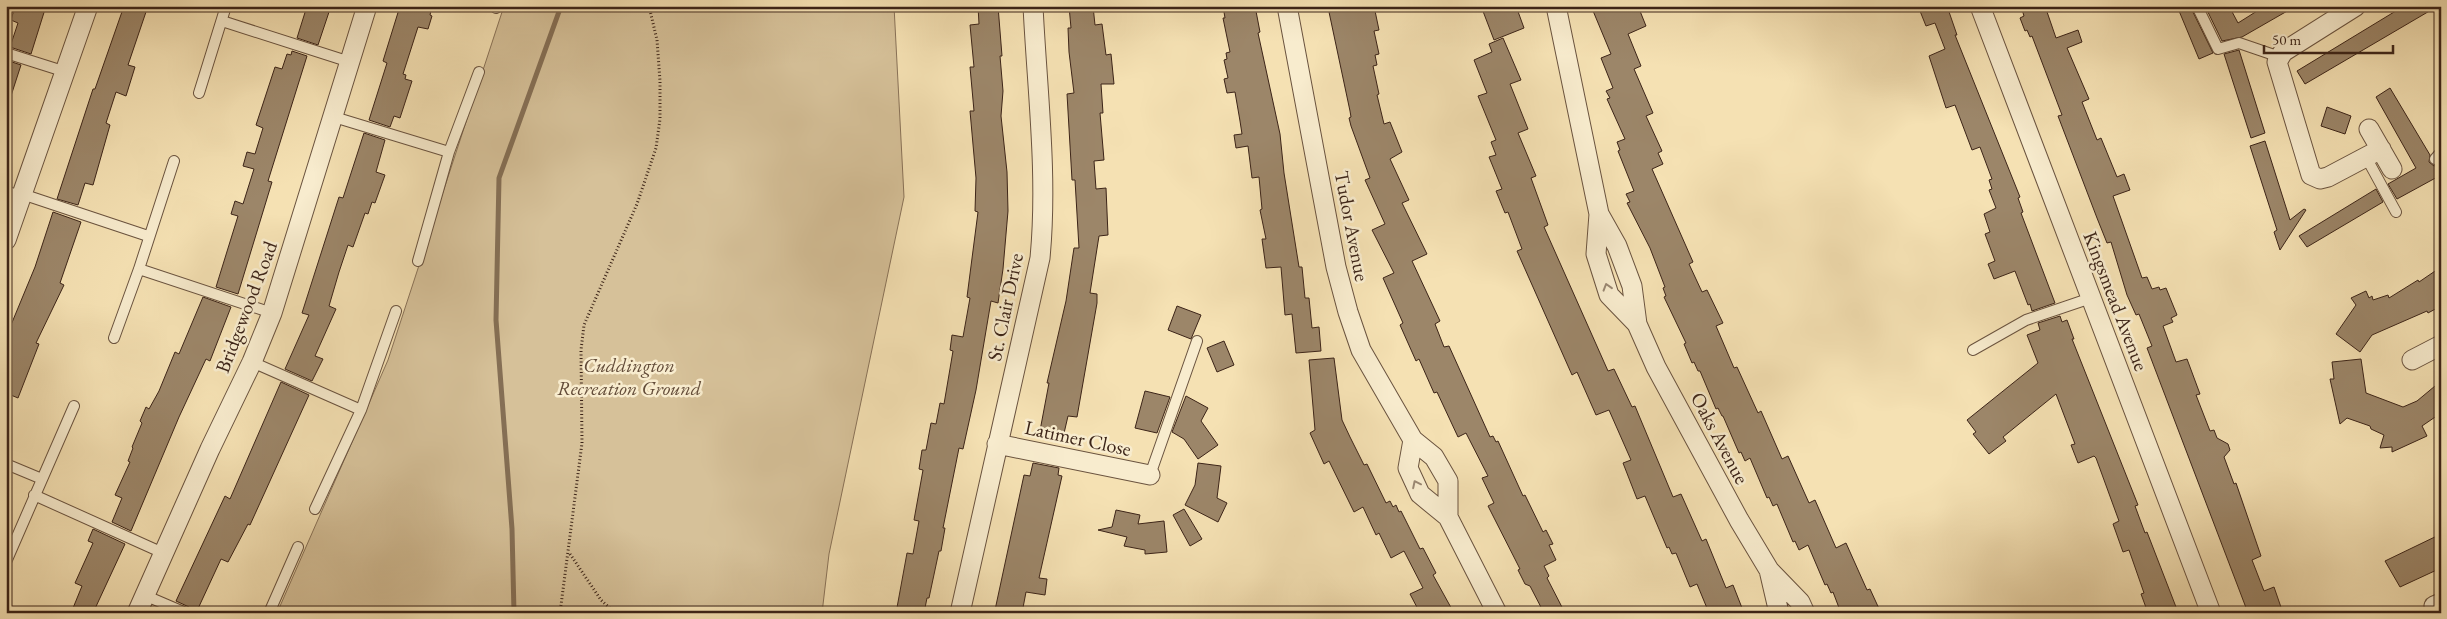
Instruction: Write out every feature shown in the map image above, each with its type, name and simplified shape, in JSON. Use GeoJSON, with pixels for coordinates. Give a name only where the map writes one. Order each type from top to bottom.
{"type":"FeatureCollection","features":[{"type":"Feature","properties":{"kind":"street"},"geometry":{"type":"LineString","coordinates":[[6,240],[16,194],[66,72],[88,6]]}},
{"type":"Feature","properties":{"kind":"street","name":"Bridgewood Road"},"geometry":{"type":"LineString","coordinates":[[137,613],[252,362],[272,313],[334,118],[367,6]]}},
{"type":"Feature","properties":{"kind":"street","name":"St. Clair Drive"},"geometry":{"type":"LineString","coordinates":[[960,613],[1040,258],[1043,224],[1033,6]]}},
{"type":"Feature","properties":{"kind":"street","name":"Tudor Avenue"},"geometry":{"type":"LineString","coordinates":[[1287,6],[1336,267],[1348,312],[1361,350],[1413,440],[1434,457],[1448,481],[1448,517]]}},
{"type":"Feature","properties":{"kind":"street","name":"Oaks Avenue"},"geometry":{"type":"LineString","coordinates":[[1556,6],[1599,214],[1596,254],[1609,295],[1637,324],[1656,367],[1739,520],[1769,570],[1800,602],[1805,613]]}},
{"type":"Feature","properties":{"kind":"street","name":"Kingsmead Avenue"},"geometry":{"type":"LineString","coordinates":[[1980,6],[2210,613]]}},
{"type":"Feature","properties":{"kind":"street"},"geometry":{"type":"LineString","coordinates":[[2356,6],[2283,52],[2277,62],[2311,175],[2320,179],[2328,177],[2373,153]]}},
{"type":"Feature","properties":{"kind":"street"},"geometry":{"type":"LineString","coordinates":[[2370,129],[2373,153],[2392,170]]}},
{"type":"Feature","properties":{"kind":"street"},"geometry":{"type":"LineString","coordinates":[[2412,360],[2441,345]]}},
{"type":"Feature","properties":{"kind":"street","name":"Tudor Avenue"},"geometry":{"type":"LineString","coordinates":[[1413,440],[1408,468],[1420,494],[1448,517],[1497,613]]}},
{"type":"Feature","properties":{"kind":"street","name":"Latimer Close"},"geometry":{"type":"LineString","coordinates":[[997,444],[1150,475]]}},
{"type":"Feature","properties":{"kind":"street","name":"Oaks Avenue"},"geometry":{"type":"LineString","coordinates":[[1769,570],[1780,613]]}},
{"type":"Feature","properties":{"kind":"lane"},"geometry":{"type":"LineString","coordinates":[[199,94],[226,6]]}},
{"type":"Feature","properties":{"kind":"lane"},"geometry":{"type":"LineString","coordinates":[[2197,6],[2218,50],[2239,42],[2280,57]]}},
{"type":"Feature","properties":{"kind":"lane"},"geometry":{"type":"LineString","coordinates":[[222,20],[350,62]]}},
{"type":"Feature","properties":{"kind":"lane"},"geometry":{"type":"LineString","coordinates":[[6,53],[66,72]]}},
{"type":"Feature","properties":{"kind":"lane"},"geometry":{"type":"LineString","coordinates":[[418,261],[449,152],[479,72]]}},
{"type":"Feature","properties":{"kind":"lane"},"geometry":{"type":"LineString","coordinates":[[334,118],[449,152]]}},
{"type":"Feature","properties":{"kind":"lane"},"geometry":{"type":"LineString","coordinates":[[2373,153],[2396,212]]}},
{"type":"Feature","properties":{"kind":"lane"},"geometry":{"type":"LineString","coordinates":[[114,338],[139,269],[148,236],[174,161]]}},
{"type":"Feature","properties":{"kind":"lane"},"geometry":{"type":"LineString","coordinates":[[16,194],[148,236]]}},
{"type":"Feature","properties":{"kind":"lane"},"geometry":{"type":"LineString","coordinates":[[139,269],[272,313]]}},
{"type":"Feature","properties":{"kind":"lane"},"geometry":{"type":"LineString","coordinates":[[1973,350],[2026,320],[2091,298]]}},
{"type":"Feature","properties":{"kind":"lane"},"geometry":{"type":"LineString","coordinates":[[315,509],[361,410],[396,311]]}},
{"type":"Feature","properties":{"kind":"lane"},"geometry":{"type":"LineString","coordinates":[[1150,475],[1197,340]]}},
{"type":"Feature","properties":{"kind":"lane"},"geometry":{"type":"LineString","coordinates":[[252,362],[361,410]]}},
{"type":"Feature","properties":{"kind":"lane"},"geometry":{"type":"LineString","coordinates":[[6,562],[74,406]]}},
{"type":"Feature","properties":{"kind":"lane"},"geometry":{"type":"LineString","coordinates":[[6,464],[42,479]]}},
{"type":"Feature","properties":{"kind":"lane"},"geometry":{"type":"LineString","coordinates":[[34,495],[163,553]]}},
{"type":"Feature","properties":{"kind":"lane"},"geometry":{"type":"LineString","coordinates":[[269,613],[298,547]]}},
{"type":"Feature","properties":{"kind":"lane"},"geometry":{"type":"LineString","coordinates":[[144,596],[186,613]]}},
{"type":"Feature","properties":{"kind":"path"},"geometry":{"type":"LineString","coordinates":[[560,613],[582,443],[581,350],[584,324],[637,204],[656,148],[660,120],[660,81],[657,40],[649,6]]}},
{"type":"Feature","properties":{"kind":"path"},"geometry":{"type":"LineString","coordinates":[[569,554],[601,600],[614,613]]}},
{"type":"Feature","properties":{"kind":"green space","name":"Cuddington Recreation Ground"},"geometry":{"type":"Polygon","coordinates":[[[504,6],[894,6],[904,197],[829,554],[822,613],[277,613],[388,360],[504,6]]]}},
{"type":"Feature","properties":{"kind":"building"},"geometry":{"type":"Polygon","coordinates":[[[15,6],[46,6],[31,54],[10,47],[18,23],[11,20],[15,6]]]}},
{"type":"Feature","properties":{"kind":"building"},"geometry":{"type":"Polygon","coordinates":[[[124,6],[148,6],[128,65],[135,67],[126,96],[116,92],[106,123],[110,125],[93,185],[85,183],[78,205],[57,199],[93,89],[95,89],[124,6]]]}},
{"type":"Feature","properties":{"kind":"building"},"geometry":{"type":"Polygon","coordinates":[[[307,6],[331,6],[318,45],[297,38],[307,6]]]}},
{"type":"Feature","properties":{"kind":"building"},"geometry":{"type":"Polygon","coordinates":[[[400,6],[432,6],[430,15],[432,16],[428,29],[418,27],[403,74],[406,75],[405,79],[412,81],[400,118],[394,116],[390,127],[369,120],[387,63],[383,61],[400,6]]]}},
{"type":"Feature","properties":{"kind":"building"},"geometry":{"type":"Polygon","coordinates":[[[978,6],[998,6],[1003,91],[1001,116],[1007,172],[1008,211],[1003,269],[998,303],[991,301],[976,390],[963,449],[959,448],[943,528],[945,528],[941,551],[939,551],[929,598],[927,598],[924,613],[896,613],[907,553],[913,554],[919,521],[914,520],[923,470],[919,469],[922,450],[926,450],[931,423],[936,424],[940,403],[944,404],[953,351],[950,350],[952,335],[963,337],[970,298],[967,297],[978,212],[975,211],[976,178],[970,111],[974,111],[970,67],[974,67],[970,25],[979,24],[978,6]]]}},
{"type":"Feature","properties":{"kind":"building"},"geometry":{"type":"Polygon","coordinates":[[[1069,6],[1093,6],[1095,25],[1102,24],[1106,55],[1111,54],[1114,84],[1101,84],[1103,113],[1100,113],[1104,160],[1094,161],[1096,189],[1106,188],[1108,235],[1099,236],[1090,293],[1097,294],[1097,303],[1077,417],[1068,416],[1062,442],[1039,436],[1049,383],[1047,383],[1066,301],[1074,248],[1079,248],[1075,180],[1072,180],[1067,94],[1074,93],[1069,52],[1068,28],[1071,28],[1069,6]]]}},
{"type":"Feature","properties":{"kind":"building"},"geometry":{"type":"Polygon","coordinates":[[[1223,6],[1255,6],[1260,32],[1258,33],[1280,134],[1284,173],[1299,267],[1302,267],[1305,298],[1309,298],[1312,328],[1319,327],[1321,351],[1296,353],[1292,314],[1285,315],[1281,267],[1266,268],[1262,239],[1266,239],[1260,210],[1262,209],[1259,177],[1252,178],[1248,146],[1236,148],[1234,135],[1242,134],[1235,92],[1227,93],[1224,79],[1228,78],[1224,60],[1227,59],[1226,53],[1230,52],[1223,18],[1225,18],[1223,6]]]}},
{"type":"Feature","properties":{"kind":"building"},"geometry":{"type":"Polygon","coordinates":[[[1346,6],[1374,6],[1379,30],[1374,31],[1379,54],[1375,55],[1377,65],[1373,66],[1379,94],[1377,95],[1384,124],[1390,122],[1402,152],[1390,159],[1409,200],[1402,203],[1427,254],[1412,261],[1440,321],[1435,324],[1444,347],[1449,346],[1490,437],[1493,436],[1496,442],[1498,441],[1523,496],[1525,495],[1543,532],[1546,530],[1553,544],[1549,545],[1556,560],[1544,566],[1549,576],[1547,578],[1565,613],[1544,613],[1530,586],[1525,584],[1518,570],[1520,569],[1488,506],[1494,503],[1482,478],[1488,476],[1466,433],[1458,437],[1437,392],[1434,393],[1419,359],[1416,361],[1400,325],[1403,323],[1383,278],[1394,273],[1372,230],[1385,224],[1365,180],[1370,178],[1349,118],[1351,117],[1350,111],[1329,12],[1346,8],[1346,6]]]}},
{"type":"Feature","properties":{"kind":"building"},"geometry":{"type":"Polygon","coordinates":[[[1481,6],[1516,6],[1524,28],[1494,40],[1481,6]]]}},
{"type":"Feature","properties":{"kind":"building"},"geometry":{"type":"Polygon","coordinates":[[[1591,6],[1638,6],[1646,26],[1628,34],[1641,66],[1634,69],[1653,113],[1646,116],[1662,151],[1658,153],[1663,164],[1652,169],[1693,262],[1689,264],[1702,292],[1707,290],[1723,323],[1716,326],[1734,368],[1737,367],[1758,413],[1761,411],[1782,459],[1788,456],[1809,503],[1815,500],[1836,548],[1846,543],[1867,590],[1870,589],[1881,613],[1841,613],[1833,592],[1831,593],[1827,584],[1825,585],[1808,545],[1799,550],[1795,541],[1793,542],[1777,504],[1773,506],[1769,497],[1767,498],[1750,458],[1745,461],[1741,452],[1739,453],[1723,416],[1718,408],[1716,409],[1700,371],[1698,371],[1694,362],[1692,363],[1684,344],[1686,343],[1664,297],[1666,296],[1663,288],[1665,287],[1650,248],[1627,203],[1630,202],[1626,194],[1634,191],[1618,151],[1620,150],[1617,142],[1625,139],[1607,99],[1610,98],[1606,91],[1613,88],[1601,58],[1611,54],[1591,6]]]}},
{"type":"Feature","properties":{"kind":"building"},"geometry":{"type":"Polygon","coordinates":[[[1918,6],[1947,6],[1957,35],[1955,35],[2020,197],[2018,198],[2023,212],[2021,213],[2055,303],[2032,311],[2015,271],[1994,279],[1988,264],[1995,261],[1985,234],[1990,232],[1984,214],[1996,208],[1989,190],[1992,189],[1989,180],[1992,179],[1980,147],[1972,150],[1955,105],[1946,108],[1929,56],[1945,49],[1935,23],[1926,26],[1918,6]]]}},
{"type":"Feature","properties":{"kind":"building"},"geometry":{"type":"Polygon","coordinates":[[[2021,6],[2045,6],[2056,38],[2078,30],[2082,42],[2067,48],[2089,99],[2082,102],[2097,140],[2101,138],[2117,177],[2124,174],[2130,190],[2113,196],[2142,278],[2147,277],[2152,289],[2159,287],[2160,290],[2166,288],[2177,315],[2171,318],[2173,322],[2163,326],[2176,362],[2187,359],[2200,394],[2196,395],[2210,431],[2214,430],[2217,438],[2228,444],[2230,450],[2224,457],[2234,484],[2236,483],[2261,556],[2252,560],[2264,591],[2274,587],[2283,613],[2248,613],[2147,348],[2152,346],[2139,314],[2136,315],[2127,295],[2111,242],[2107,243],[2097,218],[2058,116],[2062,115],[2032,36],[2030,37],[2027,30],[2025,31],[2020,18],[2024,16],[2021,6]]]}},
{"type":"Feature","properties":{"kind":"building"},"geometry":{"type":"Polygon","coordinates":[[[2177,6],[2190,6],[2213,53],[2199,59],[2177,6]]]}},
{"type":"Feature","properties":{"kind":"building"},"geometry":{"type":"Polygon","coordinates":[[[2205,6],[2229,6],[2238,23],[2265,6],[2296,6],[2242,37],[2222,41],[2205,6]]]}},
{"type":"Feature","properties":{"kind":"building"},"geometry":{"type":"Polygon","coordinates":[[[2404,6],[2438,6],[2305,84],[2297,71],[2404,6]]]}},
{"type":"Feature","properties":{"kind":"building"},"geometry":{"type":"Polygon","coordinates":[[[1503,38],[1521,80],[1510,84],[1528,129],[1518,133],[1536,176],[1531,178],[1548,225],[1544,227],[1608,371],[1614,369],[1632,407],[1635,406],[1673,497],[1681,494],[1702,541],[1706,539],[1726,588],[1733,585],[1744,613],[1709,613],[1697,584],[1690,587],[1676,553],[1672,554],[1669,547],[1667,548],[1645,496],[1637,499],[1623,463],[1631,460],[1609,410],[1596,415],[1577,372],[1572,375],[1517,251],[1522,249],[1508,212],[1505,213],[1496,191],[1502,189],[1489,157],[1496,155],[1491,142],[1496,140],[1478,96],[1487,93],[1474,60],[1492,52],[1489,44],[1503,38]]]}},
{"type":"Feature","properties":{"kind":"building"},"geometry":{"type":"Polygon","coordinates":[[[2239,50],[2265,133],[2251,138],[2224,54],[2239,50]]]}},
{"type":"Feature","properties":{"kind":"building"},"geometry":{"type":"Polygon","coordinates":[[[292,51],[307,56],[268,181],[272,182],[238,294],[216,287],[238,216],[231,214],[235,201],[243,204],[254,169],[243,166],[247,152],[255,154],[263,128],[256,125],[275,67],[282,69],[287,54],[291,55],[292,51]]]}},
{"type":"Feature","properties":{"kind":"building"},"geometry":{"type":"Polygon","coordinates":[[[6,60],[21,65],[9,102],[6,101],[6,60]]]}},
{"type":"Feature","properties":{"kind":"building"},"geometry":{"type":"Polygon","coordinates":[[[2390,88],[2430,155],[2429,162],[2434,166],[2441,163],[2441,175],[2397,199],[2388,184],[2416,168],[2376,97],[2390,88]]]}},
{"type":"Feature","properties":{"kind":"building"},"geometry":{"type":"Polygon","coordinates":[[[2327,107],[2351,116],[2345,134],[2321,126],[2327,107]]]}},
{"type":"Feature","properties":{"kind":"building"},"geometry":{"type":"Polygon","coordinates":[[[364,133],[385,140],[376,172],[385,175],[375,203],[372,202],[368,214],[365,213],[353,247],[348,245],[329,306],[336,309],[315,356],[323,359],[312,381],[285,369],[309,315],[302,313],[339,197],[343,198],[364,133]]]}},
{"type":"Feature","properties":{"kind":"building"},"geometry":{"type":"Polygon","coordinates":[[[2265,141],[2290,220],[2304,209],[2306,210],[2280,250],[2274,232],[2277,230],[2250,146],[2265,141]]]}},
{"type":"Feature","properties":{"kind":"building"},"geometry":{"type":"Polygon","coordinates":[[[2376,189],[2383,202],[2307,247],[2299,236],[2376,189]]]}},
{"type":"Feature","properties":{"kind":"building"},"geometry":{"type":"Polygon","coordinates":[[[53,212],[81,222],[60,283],[64,285],[36,343],[39,344],[18,398],[6,393],[6,337],[35,267],[53,212]]]}},
{"type":"Feature","properties":{"kind":"building"},"geometry":{"type":"Polygon","coordinates":[[[2441,267],[2441,306],[2372,335],[2360,352],[2336,334],[2356,305],[2351,298],[2366,291],[2369,298],[2372,296],[2373,300],[2388,295],[2389,298],[2418,280],[2419,282],[2441,267]]]}},
{"type":"Feature","properties":{"kind":"building"},"geometry":{"type":"Polygon","coordinates":[[[203,297],[231,307],[210,361],[206,359],[179,417],[131,531],[112,522],[122,498],[115,495],[130,462],[128,461],[132,447],[142,423],[140,421],[146,407],[149,409],[159,391],[175,352],[179,354],[203,297]]]}},
{"type":"Feature","properties":{"kind":"building"},"geometry":{"type":"Polygon","coordinates":[[[1177,306],[1201,315],[1191,339],[1168,330],[1177,306]]]}},
{"type":"Feature","properties":{"kind":"building"},"geometry":{"type":"Polygon","coordinates":[[[2060,316],[2062,322],[2067,320],[2074,339],[2072,339],[2138,505],[2135,506],[2145,533],[2147,532],[2176,607],[2162,613],[2148,613],[2141,594],[2144,593],[2129,550],[2123,552],[2113,524],[2119,521],[2096,458],[2094,456],[2078,463],[2071,445],[2075,444],[2056,394],[2003,437],[2006,441],[1989,454],[1973,434],[1976,432],[1967,420],[2038,363],[2027,335],[2040,330],[2038,323],[2060,316]]]}},
{"type":"Feature","properties":{"kind":"building"},"geometry":{"type":"Polygon","coordinates":[[[1224,341],[1234,365],[1217,372],[1207,348],[1224,341]]]}},
{"type":"Feature","properties":{"kind":"building"},"geometry":{"type":"Polygon","coordinates":[[[1334,358],[1342,420],[1364,465],[1367,464],[1386,503],[1390,501],[1393,507],[1396,505],[1399,512],[1401,511],[1420,549],[1423,548],[1436,573],[1433,575],[1454,613],[1420,613],[1410,594],[1423,588],[1404,551],[1391,558],[1379,533],[1376,535],[1363,507],[1354,512],[1329,461],[1324,464],[1310,433],[1315,430],[1309,360],[1334,358]]]}},
{"type":"Feature","properties":{"kind":"building"},"geometry":{"type":"Polygon","coordinates":[[[2361,359],[2366,393],[2403,407],[2417,401],[2441,381],[2441,413],[2422,426],[2427,436],[2392,452],[2392,447],[2380,448],[2384,435],[2371,429],[2370,426],[2347,418],[2340,424],[2330,379],[2334,379],[2332,362],[2361,359]]]}},
{"type":"Feature","properties":{"kind":"building"},"geometry":{"type":"Polygon","coordinates":[[[281,382],[309,395],[250,525],[248,524],[228,562],[221,559],[196,613],[193,613],[189,607],[176,601],[225,496],[230,499],[281,382]]]}},
{"type":"Feature","properties":{"kind":"building"},"geometry":{"type":"Polygon","coordinates":[[[1145,391],[1170,397],[1157,433],[1135,428],[1145,391]]]}},
{"type":"Feature","properties":{"kind":"building"},"geometry":{"type":"Polygon","coordinates":[[[1186,396],[1208,408],[1201,421],[1218,445],[1198,459],[1184,439],[1172,432],[1186,396]]]}},
{"type":"Feature","properties":{"kind":"building"},"geometry":{"type":"Polygon","coordinates":[[[1033,463],[1059,468],[1058,475],[1062,476],[1039,578],[1047,579],[1045,595],[1026,592],[1022,613],[995,610],[1024,475],[1030,476],[1033,463]]]}},
{"type":"Feature","properties":{"kind":"building"},"geometry":{"type":"Polygon","coordinates":[[[1198,463],[1221,466],[1217,498],[1227,503],[1218,522],[1185,505],[1195,485],[1198,463]]]}},
{"type":"Feature","properties":{"kind":"building"},"geometry":{"type":"Polygon","coordinates":[[[1184,509],[1202,539],[1190,546],[1173,515],[1184,509]]]}},
{"type":"Feature","properties":{"kind":"building"},"geometry":{"type":"Polygon","coordinates":[[[1116,510],[1140,515],[1138,524],[1164,521],[1167,552],[1145,554],[1145,550],[1124,546],[1127,537],[1098,530],[1112,527],[1116,510]]]}},
{"type":"Feature","properties":{"kind":"building"},"geometry":{"type":"Polygon","coordinates":[[[93,529],[125,544],[93,613],[71,613],[82,586],[75,583],[93,543],[88,541],[93,529]]]}},
{"type":"Feature","properties":{"kind":"building"},"geometry":{"type":"Polygon","coordinates":[[[2441,534],[2441,568],[2400,587],[2385,561],[2441,534]]]}},
{"type":"Feature","properties":{"kind":"waterway"},"geometry":{"type":"LineString","coordinates":[[514,613],[512,529],[496,320],[499,178],[561,6]]}}]}
